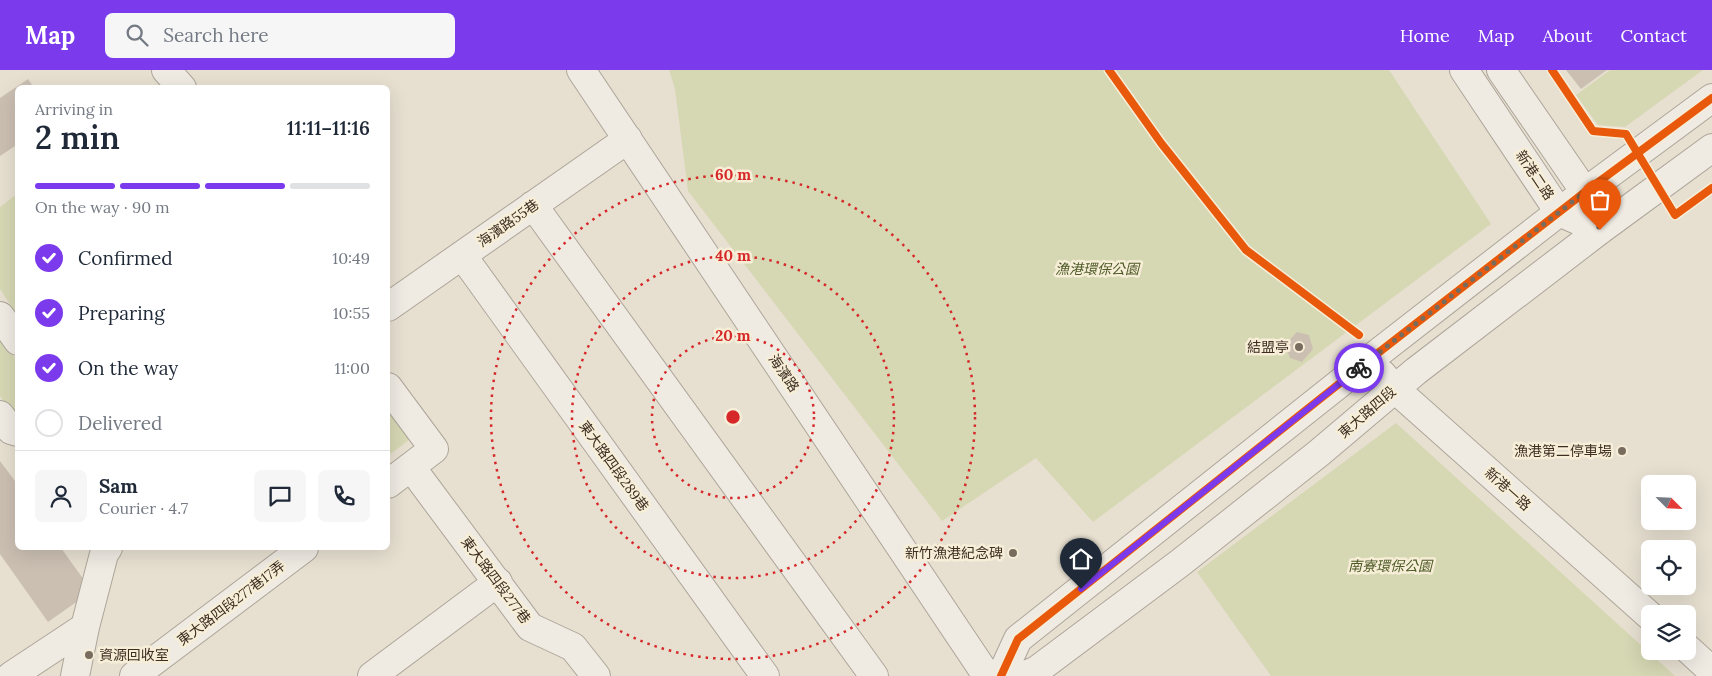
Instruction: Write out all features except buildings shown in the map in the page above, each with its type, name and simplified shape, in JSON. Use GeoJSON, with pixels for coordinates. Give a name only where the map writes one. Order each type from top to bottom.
{"type":"FeatureCollection","features":[{"type":"Feature","properties":{"kind":"street"},"geometry":{"type":"LineString","coordinates":[[166,70],[179,85]]}},
{"type":"Feature","properties":{"kind":"street","name":"海濱路"},"geometry":{"type":"LineString","coordinates":[[581,70],[987,676]]}},
{"type":"Feature","properties":{"kind":"street","name":"新港二路"},"geometry":{"type":"LineString","coordinates":[[1464,70],[1559,212],[1600,230]]}},
{"type":"Feature","properties":{"kind":"street"},"geometry":{"type":"LineString","coordinates":[[1501,70],[1585,192],[1600,230]]}},
{"type":"Feature","properties":{"kind":"street"},"geometry":{"type":"LineString","coordinates":[[1001,676],[1018,639],[1559,212],[1712,98]]}},
{"type":"Feature","properties":{"kind":"street","name":"海濱路55巷"},"geometry":{"type":"LineString","coordinates":[[390,306],[628,139]]}},
{"type":"Feature","properties":{"kind":"street","name":"東大路四段"},"geometry":{"type":"LineString","coordinates":[[1023,676],[1037,670],[1180,563],[1319,453],[1394,388],[1600,230],[1712,148]]}},
{"type":"Feature","properties":{"kind":"street"},"geometry":{"type":"LineString","coordinates":[[533,206],[874,676]]}},
{"type":"Feature","properties":{"kind":"street","name":"東大路四段289巷"},"geometry":{"type":"LineString","coordinates":[[462,255],[765,676]]}},
{"type":"Feature","properties":{"kind":"street"},"geometry":{"type":"LineString","coordinates":[[0,316],[15,337]]}},
{"type":"Feature","properties":{"kind":"street","name":"新港一路"},"geometry":{"type":"LineString","coordinates":[[1370,360],[1394,388],[1641,608]]}},
{"type":"Feature","properties":{"kind":"street"},"geometry":{"type":"LineString","coordinates":[[390,389],[434,449],[390,483]]}},
{"type":"Feature","properties":{"kind":"street"},"geometry":{"type":"LineString","coordinates":[[0,415],[11,430],[15,431]]}},
{"type":"Feature","properties":{"kind":"street","name":"東大路四段277巷"},"geometry":{"type":"LineString","coordinates":[[411,467],[530,627],[573,647],[596,676]]}},
{"type":"Feature","properties":{"kind":"street"},"geometry":{"type":"LineString","coordinates":[[75,676],[85,627],[107,550]]}},
{"type":"Feature","properties":{"kind":"street","name":"東大路四段277巷17弄"},"geometry":{"type":"LineString","coordinates":[[134,676],[301,550]]}},
{"type":"Feature","properties":{"kind":"street"},"geometry":{"type":"LineString","coordinates":[[372,676],[498,582]]}},
{"type":"Feature","properties":{"kind":"street"},"geometry":{"type":"LineString","coordinates":[[10,676],[85,627]]}},
{"type":"Feature","properties":{"kind":"street"},"geometry":{"type":"LineString","coordinates":[[1696,656],[1712,671]]}},
{"type":"Feature","properties":{"kind":"green space","name":"漁港環保公園"},"geometry":{"type":"Polygon","coordinates":[[[669,70],[1389,70],[1491,224],[1093,522],[1036,458],[942,521],[688,191],[675,89],[669,70]]]}},
{"type":"Feature","properties":{"kind":"green space"},"geometry":{"type":"Polygon","coordinates":[[[1610,70],[1703,70],[1625,127],[1598,125],[1576,95],[1610,70]]]}},
{"type":"Feature","properties":{"kind":"green space"},"geometry":{"type":"Polygon","coordinates":[[[15,196],[15,312],[0,289],[0,207],[15,196]]]}},
{"type":"Feature","properties":{"kind":"green space"},"geometry":{"type":"Polygon","coordinates":[[[0,337],[15,358],[15,415],[0,396],[0,337]]]}},
{"type":"Feature","properties":{"kind":"green space"},"geometry":{"type":"Polygon","coordinates":[[[390,403],[414,436],[390,454],[390,403]]]}},
{"type":"Feature","properties":{"kind":"green space","name":"南寮環保公園"},"geometry":{"type":"Polygon","coordinates":[[[1396,423],[1641,645],[1641,660],[1657,660],[1675,676],[1271,676],[1197,572],[1396,423]]]}},
{"type":"Feature","properties":{"kind":"cycle path"},"geometry":{"type":"LineString","coordinates":[[1109,70],[1161,143],[1246,250],[1359,335]]}},
{"type":"Feature","properties":{"kind":"cycle path"},"geometry":{"type":"LineString","coordinates":[[1552,70],[1593,131],[1626,134],[1675,215],[1712,188]]}},
{"type":"Feature","properties":{"kind":"cycle path"},"geometry":{"type":"LineString","coordinates":[[1001,676],[1018,639],[1369,360],[1585,192],[1712,98]]}},
{"type":"Feature","properties":{"kind":"way so far"},"geometry":{"type":"LineString","coordinates":[[1359,368],[1585,192],[1600,230]]}},
{"type":"Feature","properties":{"kind":"place","name":"結盟亭"},"geometry":{"type":"Point","coordinates":[1299,347]}},
{"type":"Feature","properties":{"kind":"place","name":"漁港第二停車場"},"geometry":{"type":"Point","coordinates":[1622,451]}},
{"type":"Feature","properties":{"kind":"place","name":"新竹漁港紀念碑"},"geometry":{"type":"Point","coordinates":[1013,553]}},
{"type":"Feature","properties":{"kind":"place","name":"資源回收室"},"geometry":{"type":"Point","coordinates":[89,655]}},
{"type":"Feature","properties":{"kind":"route"},"geometry":{"type":"LineString","coordinates":[[1081,589],[1359,368]]}}]}
